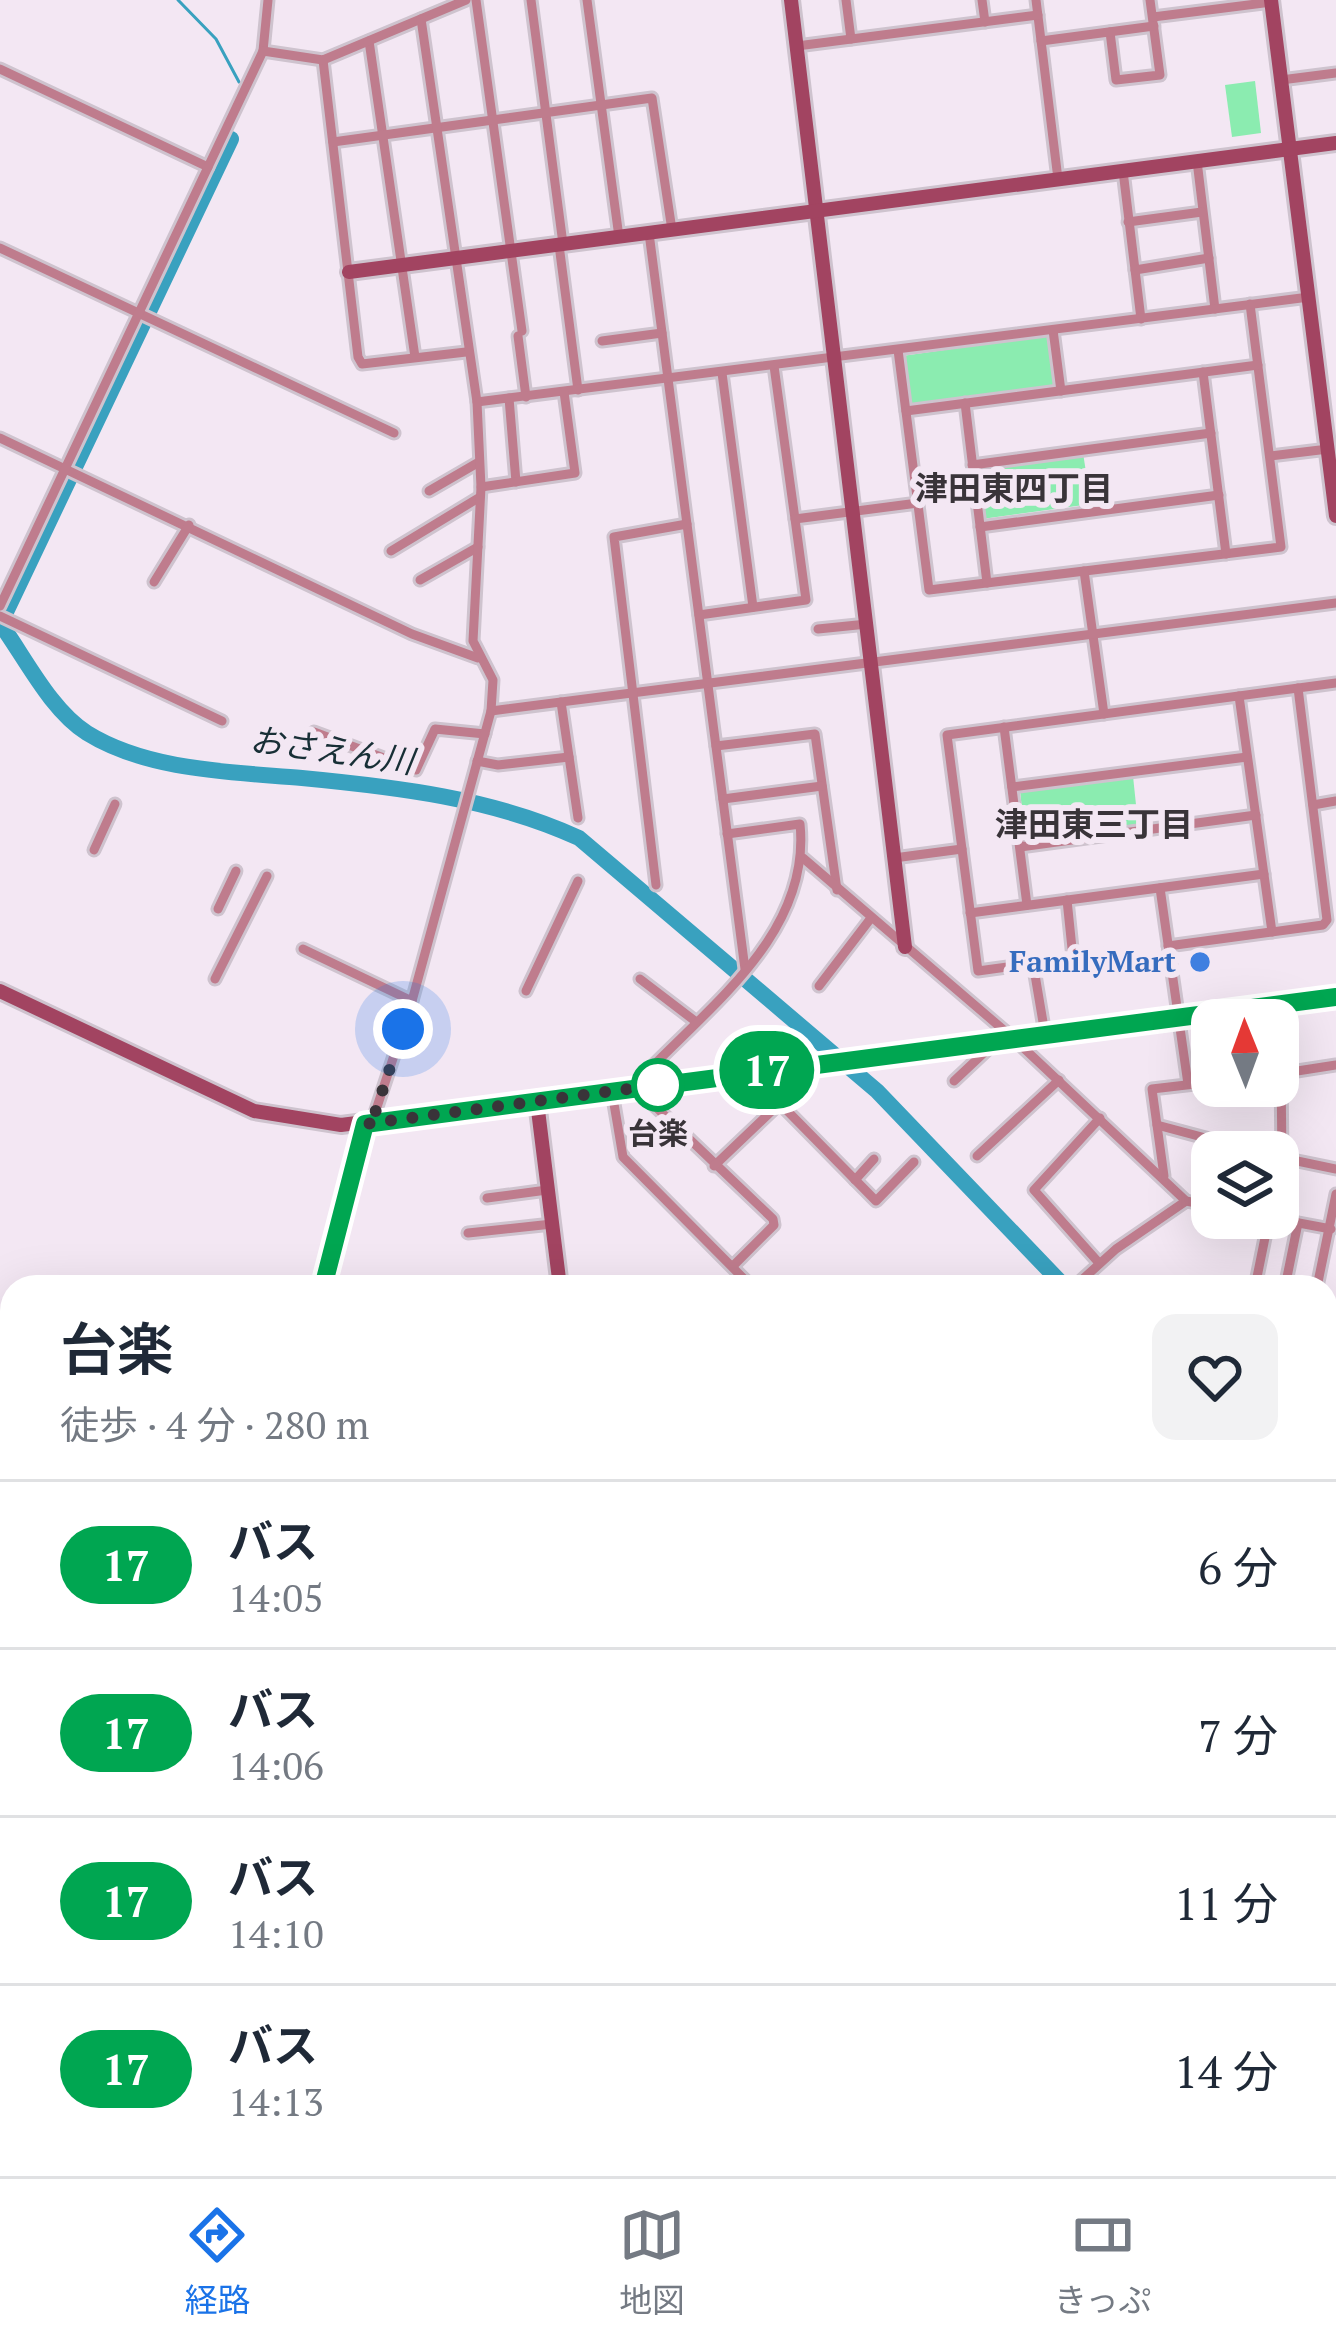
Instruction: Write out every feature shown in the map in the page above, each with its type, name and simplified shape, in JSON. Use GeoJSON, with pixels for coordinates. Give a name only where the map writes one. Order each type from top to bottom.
{"type":"FeatureCollection","features":[{"type":"Feature","properties":{"kind":"street"},"geometry":{"type":"LineString","coordinates":[[0,606],[263,51],[268,0]]}},
{"type":"Feature","properties":{"kind":"street"},"geometry":{"type":"LineString","coordinates":[[263,51],[323,60],[466,0]]}},
{"type":"Feature","properties":{"kind":"street"},"geometry":{"type":"LineString","coordinates":[[476,0],[513,250],[526,397]]}},
{"type":"Feature","properties":{"kind":"street"},"geometry":{"type":"LineString","coordinates":[[531,0],[578,390]]}},
{"type":"Feature","properties":{"kind":"street"},"geometry":{"type":"LineString","coordinates":[[587,0],[619,237]]}},
{"type":"Feature","properties":{"kind":"street"},"geometry":{"type":"LineString","coordinates":[[791,0],[905,946]]}},
{"type":"Feature","properties":{"kind":"street"},"geometry":{"type":"LineString","coordinates":[[846,0],[851,39]]}},
{"type":"Feature","properties":{"kind":"street"},"geometry":{"type":"LineString","coordinates":[[982,0],[985,22]]}},
{"type":"Feature","properties":{"kind":"street"},"geometry":{"type":"LineString","coordinates":[[1036,0],[1058,179]]}},
{"type":"Feature","properties":{"kind":"street"},"geometry":{"type":"LineString","coordinates":[[1110,32],[1116,80],[1160,75],[1150,0]]}},
{"type":"Feature","properties":{"kind":"street"},"geometry":{"type":"LineString","coordinates":[[1041,41],[1272,1],[1309,297],[1328,383],[1328,449],[1336,515]]}},
{"type":"Feature","properties":{"kind":"street"},"geometry":{"type":"LineString","coordinates":[[797,46],[1038,15]]}},
{"type":"Feature","properties":{"kind":"street"},"geometry":{"type":"LineString","coordinates":[[327,1275],[365,1124],[375,1113],[412,1001],[491,711],[493,680],[473,640],[480,492],[477,402],[466,352],[421,20]]}},
{"type":"Feature","properties":{"kind":"street"},"geometry":{"type":"LineString","coordinates":[[369,41],[415,357]]}},
{"type":"Feature","properties":{"kind":"street"},"geometry":{"type":"LineString","coordinates":[[323,60],[362,364],[466,352]]}},
{"type":"Feature","properties":{"kind":"street"},"geometry":{"type":"LineString","coordinates":[[0,69],[208,167]]}},
{"type":"Feature","properties":{"kind":"street"},"geometry":{"type":"LineString","coordinates":[[1281,80],[1336,73]]}},
{"type":"Feature","properties":{"kind":"street"},"geometry":{"type":"LineString","coordinates":[[333,142],[652,98],[672,230]]}},
{"type":"Feature","properties":{"kind":"street"},"geometry":{"type":"LineString","coordinates":[[349,272],[1336,143]]}},
{"type":"Feature","properties":{"kind":"street"},"geometry":{"type":"LineString","coordinates":[[1197,161],[1216,309]]}},
{"type":"Feature","properties":{"kind":"street"},"geometry":{"type":"LineString","coordinates":[[1123,171],[1141,319]]}},
{"type":"Feature","properties":{"kind":"street"},"geometry":{"type":"LineString","coordinates":[[1128,221],[1202,212]]}},
{"type":"Feature","properties":{"kind":"street"},"geometry":{"type":"LineString","coordinates":[[649,233],[745,969]]}},
{"type":"Feature","properties":{"kind":"street"},"geometry":{"type":"LineString","coordinates":[[0,248],[394,434]]}},
{"type":"Feature","properties":{"kind":"street"},"geometry":{"type":"LineString","coordinates":[[1135,270],[1209,258]]}},
{"type":"Feature","properties":{"kind":"street"},"geometry":{"type":"LineString","coordinates":[[477,402],[1309,297]]}},
{"type":"Feature","properties":{"kind":"street"},"geometry":{"type":"LineString","coordinates":[[898,350],[929,590],[1281,547],[1250,304]]}},
{"type":"Feature","properties":{"kind":"street"},"geometry":{"type":"LineString","coordinates":[[1053,330],[1060,391]]}},
{"type":"Feature","properties":{"kind":"street"},"geometry":{"type":"LineString","coordinates":[[602,341],[662,333]]}},
{"type":"Feature","properties":{"kind":"street"},"geometry":{"type":"LineString","coordinates":[[906,411],[1258,365]]}},
{"type":"Feature","properties":{"kind":"street"},"geometry":{"type":"LineString","coordinates":[[699,615],[806,599],[774,366]]}},
{"type":"Feature","properties":{"kind":"street"},"geometry":{"type":"LineString","coordinates":[[1203,372],[1226,554]]}},
{"type":"Feature","properties":{"kind":"street"},"geometry":{"type":"LineString","coordinates":[[722,373],[753,607]]}},
{"type":"Feature","properties":{"kind":"street"},"geometry":{"type":"LineString","coordinates":[[391,551],[480,492],[575,473],[564,392]]}},
{"type":"Feature","properties":{"kind":"street"},"geometry":{"type":"LineString","coordinates":[[509,398],[516,482]]}},
{"type":"Feature","properties":{"kind":"street"},"geometry":{"type":"LineString","coordinates":[[965,403],[987,583]]}},
{"type":"Feature","properties":{"kind":"street"},"geometry":{"type":"LineString","coordinates":[[972,465],[1211,433]]}},
{"type":"Feature","properties":{"kind":"street"},"geometry":{"type":"LineString","coordinates":[[0,438],[412,634],[478,658]]}},
{"type":"Feature","properties":{"kind":"street"},"geometry":{"type":"LineString","coordinates":[[1270,456],[1328,449]]}},
{"type":"Feature","properties":{"kind":"street"},"geometry":{"type":"LineString","coordinates":[[429,490],[479,462]]}},
{"type":"Feature","properties":{"kind":"street"},"geometry":{"type":"LineString","coordinates":[[980,527],[1219,496]]}},
{"type":"Feature","properties":{"kind":"street"},"geometry":{"type":"LineString","coordinates":[[795,519],[918,502]]}},
{"type":"Feature","properties":{"kind":"street"},"geometry":{"type":"LineString","coordinates":[[656,885],[614,537],[687,524]]}},
{"type":"Feature","properties":{"kind":"street"},"geometry":{"type":"LineString","coordinates":[[154,582],[189,525]]}},
{"type":"Feature","properties":{"kind":"street"},"geometry":{"type":"LineString","coordinates":[[420,580],[478,547]]}},
{"type":"Feature","properties":{"kind":"street"},"geometry":{"type":"LineString","coordinates":[[1084,571],[1104,714]]}},
{"type":"Feature","properties":{"kind":"street"},"geometry":{"type":"LineString","coordinates":[[491,711],[1336,603]]}},
{"type":"Feature","properties":{"kind":"street"},"geometry":{"type":"LineString","coordinates":[[0,616],[222,721]]}},
{"type":"Feature","properties":{"kind":"street"},"geometry":{"type":"LineString","coordinates":[[818,629],[867,624]]}},
{"type":"Feature","properties":{"kind":"street"},"geometry":{"type":"LineString","coordinates":[[1066,900],[1073,958],[978,971],[947,735],[1336,682]]}},
{"type":"Feature","properties":{"kind":"street"},"geometry":{"type":"LineString","coordinates":[[1168,946],[1327,920],[1298,688]]}},
{"type":"Feature","properties":{"kind":"street"},"geometry":{"type":"LineString","coordinates":[[1239,696],[1272,932]]}},
{"type":"Feature","properties":{"kind":"street"},"geometry":{"type":"LineString","coordinates":[[561,702],[578,818]]}},
{"type":"Feature","properties":{"kind":"street"},"geometry":{"type":"LineString","coordinates":[[1004,727],[1027,905]]}},
{"type":"Feature","properties":{"kind":"street"},"geometry":{"type":"LineString","coordinates":[[314,732],[416,770],[435,729],[485,734]]}},
{"type":"Feature","properties":{"kind":"street"},"geometry":{"type":"LineString","coordinates":[[716,746],[815,734],[837,890]]}},
{"type":"Feature","properties":{"kind":"street"},"geometry":{"type":"LineString","coordinates":[[477,761],[569,757]]}},
{"type":"Feature","properties":{"kind":"street"},"geometry":{"type":"LineString","coordinates":[[1012,787],[1247,757]]}},
{"type":"Feature","properties":{"kind":"street"},"geometry":{"type":"LineString","coordinates":[[723,799],[822,786]]}},
{"type":"Feature","properties":{"kind":"street"},"geometry":{"type":"LineString","coordinates":[[1312,805],[1336,801]]}},
{"type":"Feature","properties":{"kind":"street"},"geometry":{"type":"LineString","coordinates":[[94,850],[115,804]]}},
{"type":"Feature","properties":{"kind":"street"},"geometry":{"type":"LineString","coordinates":[[1020,847],[1256,815]]}},
{"type":"Feature","properties":{"kind":"street"},"geometry":{"type":"LineString","coordinates":[[640,1088],[644,1075],[778,929],[803,858],[800,824],[727,834]]}},
{"type":"Feature","properties":{"kind":"street"},"geometry":{"type":"LineString","coordinates":[[894,858],[962,849]]}},
{"type":"Feature","properties":{"kind":"street"},"geometry":{"type":"LineString","coordinates":[[803,858],[1013,1038],[1191,1202]]}},
{"type":"Feature","properties":{"kind":"street"},"geometry":{"type":"LineString","coordinates":[[218,909],[236,871]]}},
{"type":"Feature","properties":{"kind":"street"},"geometry":{"type":"LineString","coordinates":[[970,913],[1264,874]]}},
{"type":"Feature","properties":{"kind":"street"},"geometry":{"type":"LineString","coordinates":[[215,979],[267,876]]}},
{"type":"Feature","properties":{"kind":"street"},"geometry":{"type":"LineString","coordinates":[[526,992],[578,881]]}},
{"type":"Feature","properties":{"kind":"street"},"geometry":{"type":"LineString","coordinates":[[1160,888],[1188,1084]]}},
{"type":"Feature","properties":{"kind":"street"},"geometry":{"type":"LineString","coordinates":[[819,986],[871,918]]}},
{"type":"Feature","properties":{"kind":"street"},"geometry":{"type":"LineString","coordinates":[[303,950],[412,1001]]}},
{"type":"Feature","properties":{"kind":"street"},"geometry":{"type":"LineString","coordinates":[[1033,963],[1045,1034]]}},
{"type":"Feature","properties":{"kind":"street"},"geometry":{"type":"LineString","coordinates":[[640,979],[695,1022]]}},
{"type":"Feature","properties":{"kind":"street"},"geometry":{"type":"LineString","coordinates":[[0,991],[254,1111],[315,1123],[365,1124],[1336,997]]}},
{"type":"Feature","properties":{"kind":"street"},"geometry":{"type":"LineString","coordinates":[[954,1082],[988,1042]]}},
{"type":"Feature","properties":{"kind":"street"},"geometry":{"type":"LineString","coordinates":[[1299,1071],[1336,1065]]}},
{"type":"Feature","properties":{"kind":"street"},"geometry":{"type":"LineString","coordinates":[[748,1072],[876,1202],[914,1162]]}},
{"type":"Feature","properties":{"kind":"street"},"geometry":{"type":"LineString","coordinates":[[977,1156],[1059,1080]]}},
{"type":"Feature","properties":{"kind":"street"},"geometry":{"type":"LineString","coordinates":[[1163,1176],[1152,1089],[1191,1084]]}},
{"type":"Feature","properties":{"kind":"street"},"geometry":{"type":"LineString","coordinates":[[640,1088],[774,1225],[734,1265]]}},
{"type":"Feature","properties":{"kind":"street"},"geometry":{"type":"LineString","coordinates":[[612,1092],[623,1157],[742,1275]]}},
{"type":"Feature","properties":{"kind":"street"},"geometry":{"type":"LineString","coordinates":[[537,1102],[558,1275]]}},
{"type":"Feature","properties":{"kind":"street"},"geometry":{"type":"LineString","coordinates":[[714,1166],[779,1104]]}},
{"type":"Feature","properties":{"kind":"street"},"geometry":{"type":"LineString","coordinates":[[1099,1263],[1034,1190],[1100,1118]]}},
{"type":"Feature","properties":{"kind":"street"},"geometry":{"type":"LineString","coordinates":[[1157,1125],[1191,1134]]}},
{"type":"Feature","properties":{"kind":"street"},"geometry":{"type":"LineString","coordinates":[[855,1180],[874,1159]]}},
{"type":"Feature","properties":{"kind":"street"},"geometry":{"type":"LineString","coordinates":[[1299,1162],[1336,1169]]}},
{"type":"Feature","properties":{"kind":"street"},"geometry":{"type":"LineString","coordinates":[[487,1198],[547,1190]]}},
{"type":"Feature","properties":{"kind":"street"},"geometry":{"type":"LineString","coordinates":[[1321,1275],[1336,1194]]}},
{"type":"Feature","properties":{"kind":"street"},"geometry":{"type":"LineString","coordinates":[[1086,1275],[1186,1201]]}},
{"type":"Feature","properties":{"kind":"street"},"geometry":{"type":"LineString","coordinates":[[1299,1223],[1333,1229]]}},
{"type":"Feature","properties":{"kind":"street"},"geometry":{"type":"LineString","coordinates":[[468,1233],[552,1224]]}},
{"type":"Feature","properties":{"kind":"street"},"geometry":{"type":"LineString","coordinates":[[1258,1275],[1265,1239]]}},
{"type":"Feature","properties":{"kind":"street"},"geometry":{"type":"LineString","coordinates":[[1287,1275],[1295,1239]]}},
{"type":"Feature","properties":{"kind":"green space"},"geometry":{"type":"Polygon","coordinates":[[[1255,81],[1261,133],[1232,137],[1225,85],[1255,81]]]}},
{"type":"Feature","properties":{"kind":"green space"},"geometry":{"type":"Polygon","coordinates":[[[1049,335],[1056,385],[907,405],[902,356],[1049,335]]]}},
{"type":"Feature","properties":{"kind":"green space"},"geometry":{"type":"Polygon","coordinates":[[[1083,453],[1091,504],[982,519],[975,468],[1083,453]]]}},
{"type":"Feature","properties":{"kind":"green space"},"geometry":{"type":"Polygon","coordinates":[[[1133,776],[1138,824],[1025,839],[1020,790],[1133,776]]]}},
{"type":"Feature","properties":{"kind":"waterway"},"geometry":{"type":"LineString","coordinates":[[178,0],[216,39],[239,82]]}},
{"type":"Feature","properties":{"kind":"waterway","name":"おさえん川"},"geometry":{"type":"LineString","coordinates":[[231,139],[4,616],[2,626],[40,684],[87,733],[137,755],[192,768],[443,796],[512,813],[579,838],[877,1091],[1053,1275]]}},
{"type":"Feature","properties":{"kind":"bus line","name":"17"},"geometry":{"type":"LineString","coordinates":[[326,1275],[365,1124],[1336,997]]}},
{"type":"Feature","properties":{"kind":"place","name":"FamilyMart"},"geometry":{"type":"Point","coordinates":[1200,962]}},
{"type":"Feature","properties":{"kind":"place","name":"台楽"},"geometry":{"type":"Point","coordinates":[658,1085]}},
{"type":"Feature","properties":{"kind":"district","name":"津田東四丁目"},"geometry":{"type":"Point","coordinates":[1014,488]}},
{"type":"Feature","properties":{"kind":"district","name":"津田東三丁目"},"geometry":{"type":"Point","coordinates":[1094,824]}},
{"type":"Feature","properties":{"kind":"route"},"geometry":{"type":"LineString","coordinates":[[403,1029],[375,1113],[365,1124],[658,1085]]}}]}
